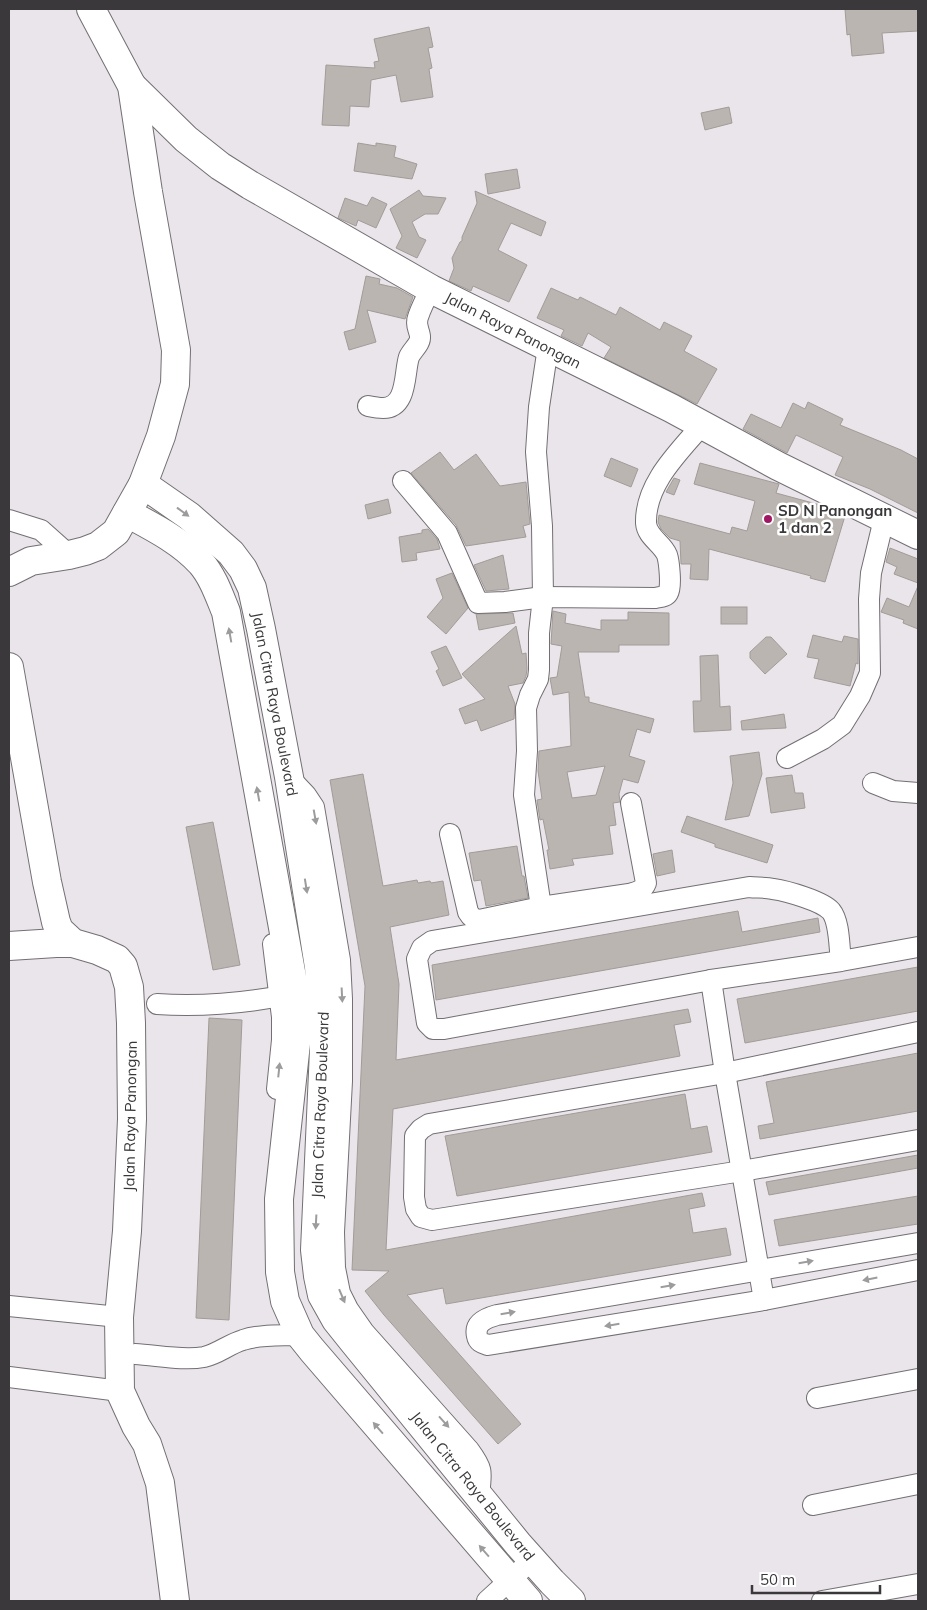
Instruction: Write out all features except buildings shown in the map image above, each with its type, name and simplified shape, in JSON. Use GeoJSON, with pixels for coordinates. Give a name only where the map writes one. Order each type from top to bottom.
{"type":"FeatureCollection","features":[{"type":"Feature","properties":{"kind":"main road","name":"Jalan Raya Panongan"},"geometry":{"type":"LineString","coordinates":[[91,9],[132,86],[167,118],[186,139],[220,166],[431,289],[884,519],[918,534]]}},
{"type":"Feature","properties":{"kind":"main road","name":"Jalan Raya Panongan"},"geometry":{"type":"LineString","coordinates":[[9,572],[31,561],[69,555],[98,546],[116,532],[143,484],[161,436],[171,402],[175,384],[176,350],[148,192],[132,86]]}},
{"type":"Feature","properties":{"kind":"main road"},"geometry":{"type":"LineString","coordinates":[[139,133],[167,118]]}},
{"type":"Feature","properties":{"kind":"main road","name":"Jalan Citra Raya Boulevard"},"geometry":{"type":"LineString","coordinates":[[143,484],[189,516],[231,553],[243,569],[252,588],[290,777],[312,859],[329,962],[323,1018],[333,1063],[328,1167],[315,1250],[326,1270],[322,1295],[336,1320],[358,1336],[420,1409],[479,1495],[532,1559],[553,1595]]}},
{"type":"Feature","properties":{"kind":"main road","name":"Jalan Citra Raya Boulevard"},"geometry":{"type":"LineString","coordinates":[[127,513],[166,533],[201,564],[216,587],[226,612],[265,828],[288,995],[297,1034],[277,1161],[280,1198],[280,1272],[284,1300],[297,1328],[312,1350],[528,1601]]}},
{"type":"Feature","properties":{"kind":"main road"},"geometry":{"type":"LineString","coordinates":[[9,667],[47,882],[56,922],[59,930],[72,943]]}},
{"type":"Feature","properties":{"kind":"main road","name":"Jalan Raya Panongan"},"geometry":{"type":"LineString","coordinates":[[9,946],[72,943],[97,950],[117,959],[123,966],[129,987],[132,1119],[127,1232],[119,1317],[120,1392],[147,1444],[160,1483],[175,1601]]}},
{"type":"Feature","properties":{"kind":"street"},"geometry":{"type":"LineString","coordinates":[[368,406],[386,408],[396,402],[401,396],[410,355],[419,342],[420,337],[416,325],[417,318],[431,289]]}},
{"type":"Feature","properties":{"kind":"street"},"geometry":{"type":"LineString","coordinates":[[541,907],[524,795],[527,751],[526,708],[538,679],[539,633],[543,597],[542,526],[536,452],[548,347]]}},
{"type":"Feature","properties":{"kind":"street"},"geometry":{"type":"LineString","coordinates":[[403,481],[447,533],[478,603],[543,597],[663,597],[668,593],[671,585],[667,555],[660,544],[649,533],[646,524],[649,501],[653,489],[669,465],[702,425]]}},
{"type":"Feature","properties":{"kind":"street"},"geometry":{"type":"LineString","coordinates":[[787,758],[823,740],[842,725],[860,696],[870,673],[871,573],[884,519]]}},
{"type":"Feature","properties":{"kind":"street"},"geometry":{"type":"LineString","coordinates":[[9,520],[41,530],[69,555]]}},
{"type":"Feature","properties":{"kind":"street"},"geometry":{"type":"LineString","coordinates":[[873,783],[893,791],[918,793]]}},
{"type":"Feature","properties":{"kind":"street"},"geometry":{"type":"LineString","coordinates":[[450,834],[468,912],[470,917],[479,920],[541,907],[628,894],[644,887],[646,883],[631,803]]}},
{"type":"Feature","properties":{"kind":"street"},"geometry":{"type":"LineString","coordinates":[[841,961],[836,922],[831,911],[820,904],[772,888],[750,887],[432,941],[422,948],[417,959],[426,1023],[433,1029],[444,1030],[711,980],[841,961],[918,947]]}},
{"type":"Feature","properties":{"kind":"street"},"geometry":{"type":"LineString","coordinates":[[711,980],[764,1300]]}},
{"type":"Feature","properties":{"kind":"street"},"geometry":{"type":"LineString","coordinates":[[157,1004],[203,1006],[231,1004],[288,995]]}},
{"type":"Feature","properties":{"kind":"street"},"geometry":{"type":"LineString","coordinates":[[918,1032],[725,1073],[429,1124],[421,1129],[416,1136],[414,1197],[416,1209],[421,1217],[432,1220],[742,1171],[918,1140]]}},
{"type":"Feature","properties":{"kind":"street"},"geometry":{"type":"LineString","coordinates":[[918,1243],[497,1315],[486,1318],[478,1325],[476,1333],[478,1340],[488,1344],[764,1300],[918,1270]]}},
{"type":"Feature","properties":{"kind":"street"},"geometry":{"type":"LineString","coordinates":[[9,1306],[119,1317]]}},
{"type":"Feature","properties":{"kind":"street"},"geometry":{"type":"LineString","coordinates":[[135,1354],[191,1358],[205,1357],[245,1339],[297,1328]]}},
{"type":"Feature","properties":{"kind":"street"},"geometry":{"type":"LineString","coordinates":[[9,1377],[120,1392]]}},
{"type":"Feature","properties":{"kind":"street"},"geometry":{"type":"LineString","coordinates":[[817,1398],[918,1379]]}},
{"type":"Feature","properties":{"kind":"street"},"geometry":{"type":"LineString","coordinates":[[813,1505],[918,1484]]}},
{"type":"Feature","properties":{"kind":"street"},"geometry":{"type":"LineString","coordinates":[[487,1601],[532,1559]]}},
{"type":"Feature","properties":{"kind":"street"},"geometry":{"type":"LineString","coordinates":[[822,1601],[918,1584]]}},
{"type":"Feature","properties":{"kind":"place","name":"SD N Panongan 1 dan 2"},"geometry":{"type":"Point","coordinates":[768,519]}}]}
